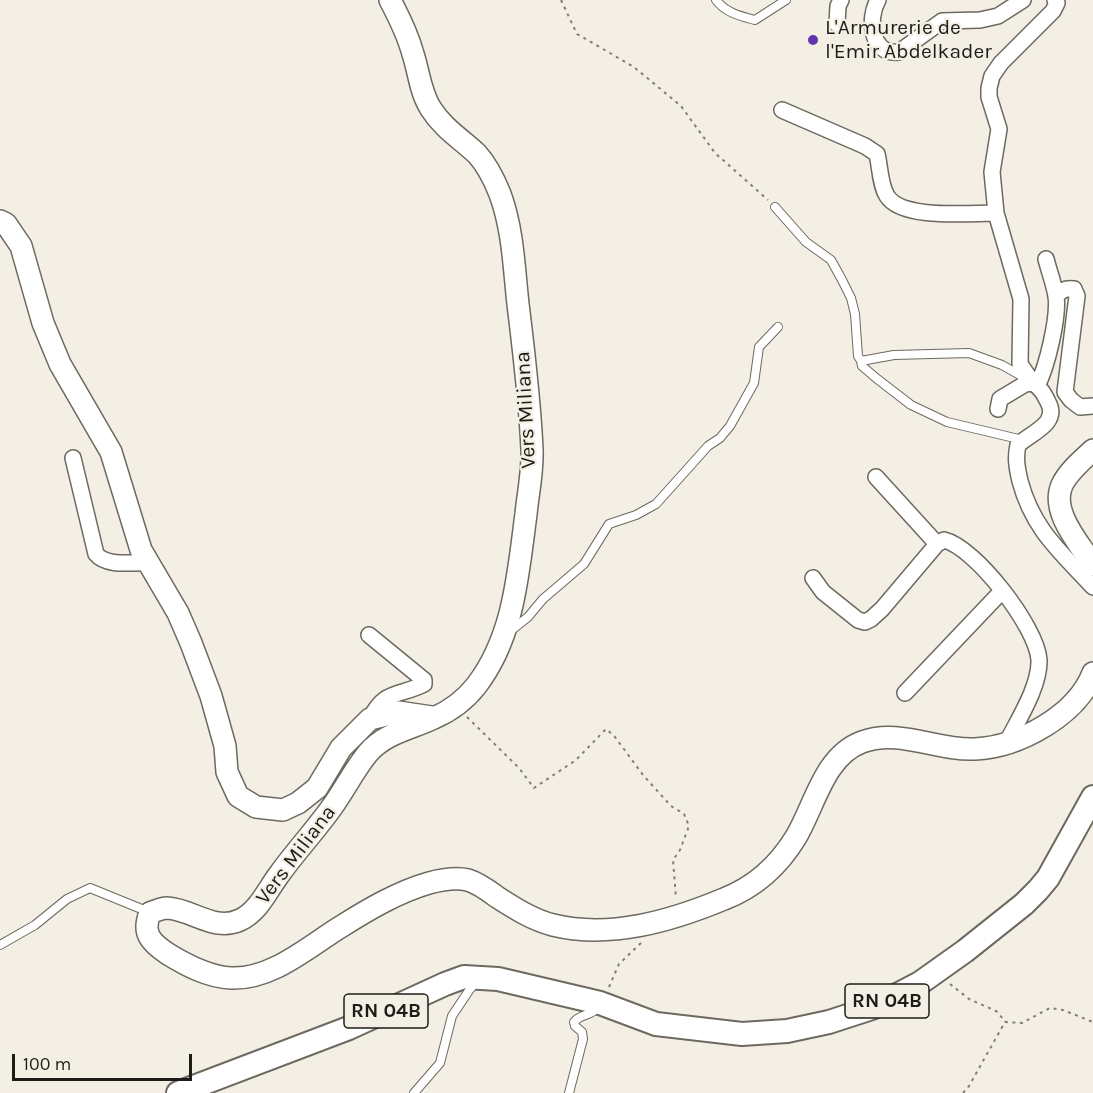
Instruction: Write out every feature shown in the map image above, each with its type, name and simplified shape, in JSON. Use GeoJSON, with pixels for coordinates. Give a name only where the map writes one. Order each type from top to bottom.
{"type":"FeatureCollection","features":[{"type":"Feature","properties":{"kind":"main road","name":"Vers Miliana"},"geometry":{"type":"LineString","coordinates":[[150,913],[165,908],[184,912],[209,922],[223,923],[240,920],[256,908],[279,874],[334,805],[361,761],[375,745],[390,735],[436,718],[458,705],[474,688],[491,664],[512,611],[532,454],[524,354],[511,246],[502,199],[491,172],[478,155],[442,124],[430,108],[421,87],[414,54],[390,0]]}},
{"type":"Feature","properties":{"kind":"main road"},"geometry":{"type":"LineString","coordinates":[[0,221],[6,224],[21,246],[43,323],[60,364],[111,452],[141,550],[178,613],[191,643],[211,696],[225,746],[227,772],[238,796],[256,807],[284,810],[298,803],[317,788],[341,748],[370,719],[398,712],[436,718]]}},
{"type":"Feature","properties":{"kind":"main road"},"geometry":{"type":"LineString","coordinates":[[1093,450],[1062,486],[1060,506],[1068,527],[1093,565]]}},
{"type":"Feature","properties":{"kind":"main road"},"geometry":{"type":"LineString","coordinates":[[150,913],[145,926],[149,939],[165,952],[210,974],[232,978],[259,974],[285,963],[344,924],[388,900],[425,884],[444,879],[468,880],[530,917],[552,925],[585,929],[619,929],[663,921],[726,898],[755,883],[775,866],[796,837],[832,766],[846,750],[863,741],[884,738],[910,739],[974,749],[1008,742],[1054,720],[1078,699],[1093,673]]}},
{"type":"Feature","properties":{"kind":"main road","name":"RN 04B"},"geometry":{"type":"LineString","coordinates":[[178,1093],[349,1028],[464,977],[498,980],[600,1003],[656,1024],[742,1034],[787,1031],[829,1022],[872,1008],[903,993],[936,972],[1038,890],[1093,797]]}},
{"type":"Feature","properties":{"kind":"street"},"geometry":{"type":"LineString","coordinates":[[837,24],[838,6],[841,0]]}},
{"type":"Feature","properties":{"kind":"street"},"geometry":{"type":"LineString","coordinates":[[878,0],[872,14],[872,28],[883,50],[892,53],[899,52],[942,21],[980,20],[998,16],[1023,0]]}},
{"type":"Feature","properties":{"kind":"street"},"geometry":{"type":"LineString","coordinates":[[1055,0],[1057,3],[1053,11],[1001,63],[992,76],[989,97],[999,129],[992,172],[996,213],[1021,299],[1020,364],[1051,407],[1051,415],[1046,425],[1018,445],[1017,469],[1034,520],[1093,587]]}},
{"type":"Feature","properties":{"kind":"street"},"geometry":{"type":"LineString","coordinates":[[782,110],[865,146],[877,154],[886,195],[898,207],[916,212],[996,213]]}},
{"type":"Feature","properties":{"kind":"street"},"geometry":{"type":"LineString","coordinates":[[1035,384],[1046,366],[1055,316],[1056,297],[1047,259]]}},
{"type":"Feature","properties":{"kind":"street"},"geometry":{"type":"LineString","coordinates":[[1056,297],[1061,290],[1068,288],[1074,289],[1077,296],[1065,392],[1080,407],[1093,406]]}},
{"type":"Feature","properties":{"kind":"street"},"geometry":{"type":"LineString","coordinates":[[998,409],[1000,399],[1025,384],[1035,384]]}},
{"type":"Feature","properties":{"kind":"street"},"geometry":{"type":"LineString","coordinates":[[73,458],[96,554],[100,559],[109,562],[147,563]]}},
{"type":"Feature","properties":{"kind":"street"},"geometry":{"type":"LineString","coordinates":[[876,477],[937,544]]}},
{"type":"Feature","properties":{"kind":"street"},"geometry":{"type":"LineString","coordinates":[[813,578],[823,592],[858,620],[865,622],[882,609],[937,544],[944,540],[953,542],[988,573],[1023,618],[1035,642],[1039,660],[1037,675],[1008,742]]}},
{"type":"Feature","properties":{"kind":"street"},"geometry":{"type":"LineString","coordinates":[[905,693],[1002,591]]}},
{"type":"Feature","properties":{"kind":"street"},"geometry":{"type":"LineString","coordinates":[[369,636],[424,680],[424,684],[418,687],[384,698],[377,705],[370,719]]}},
{"type":"Feature","properties":{"kind":"lane"},"geometry":{"type":"LineString","coordinates":[[716,0],[721,7],[737,16],[755,20],[786,0]]}},
{"type":"Feature","properties":{"kind":"lane"},"geometry":{"type":"LineString","coordinates":[[775,207],[806,242],[831,260],[842,280],[851,298],[855,314],[858,356],[862,366],[911,405],[947,422],[1023,440]]}},
{"type":"Feature","properties":{"kind":"lane"},"geometry":{"type":"LineString","coordinates":[[504,636],[528,617],[543,599],[584,564],[609,524],[636,515],[656,504],[708,446],[720,438],[750,393],[754,383],[759,347],[778,327]]}},
{"type":"Feature","properties":{"kind":"lane"},"geometry":{"type":"LineString","coordinates":[[861,361],[894,355],[969,353],[1002,366],[1035,384]]}},
{"type":"Feature","properties":{"kind":"lane"},"geometry":{"type":"LineString","coordinates":[[0,945],[35,926],[67,899],[90,888],[150,913]]}},
{"type":"Feature","properties":{"kind":"lane"},"geometry":{"type":"LineString","coordinates":[[414,1093],[440,1063],[452,1016],[470,989],[481,979]]}},
{"type":"Feature","properties":{"kind":"lane"},"geometry":{"type":"LineString","coordinates":[[569,1093],[583,1039],[582,1032],[574,1022],[577,1018],[596,1010],[600,1003]]}},
{"type":"Feature","properties":{"kind":"path"},"geometry":{"type":"LineString","coordinates":[[561,0],[577,34],[634,67],[681,106],[715,153],[775,207]]}},
{"type":"Feature","properties":{"kind":"path"},"geometry":{"type":"LineString","coordinates":[[467,717],[519,768],[534,788],[576,760],[606,729],[615,737],[643,776],[671,806],[684,814],[689,826],[673,861],[677,907]]}},
{"type":"Feature","properties":{"kind":"path"},"geometry":{"type":"LineString","coordinates":[[600,1003],[619,964],[646,939]]}},
{"type":"Feature","properties":{"kind":"path"},"geometry":{"type":"LineString","coordinates":[[948,982],[969,999],[996,1011],[1005,1022],[1022,1023],[1050,1008],[1063,1010],[1093,1022]]}},
{"type":"Feature","properties":{"kind":"path"},"geometry":{"type":"LineString","coordinates":[[963,1093],[1005,1022]]}},
{"type":"Feature","properties":{"kind":"place","name":"L'Armurerie de l'Emir Abdelkader"},"geometry":{"type":"Point","coordinates":[813,40]}}]}
